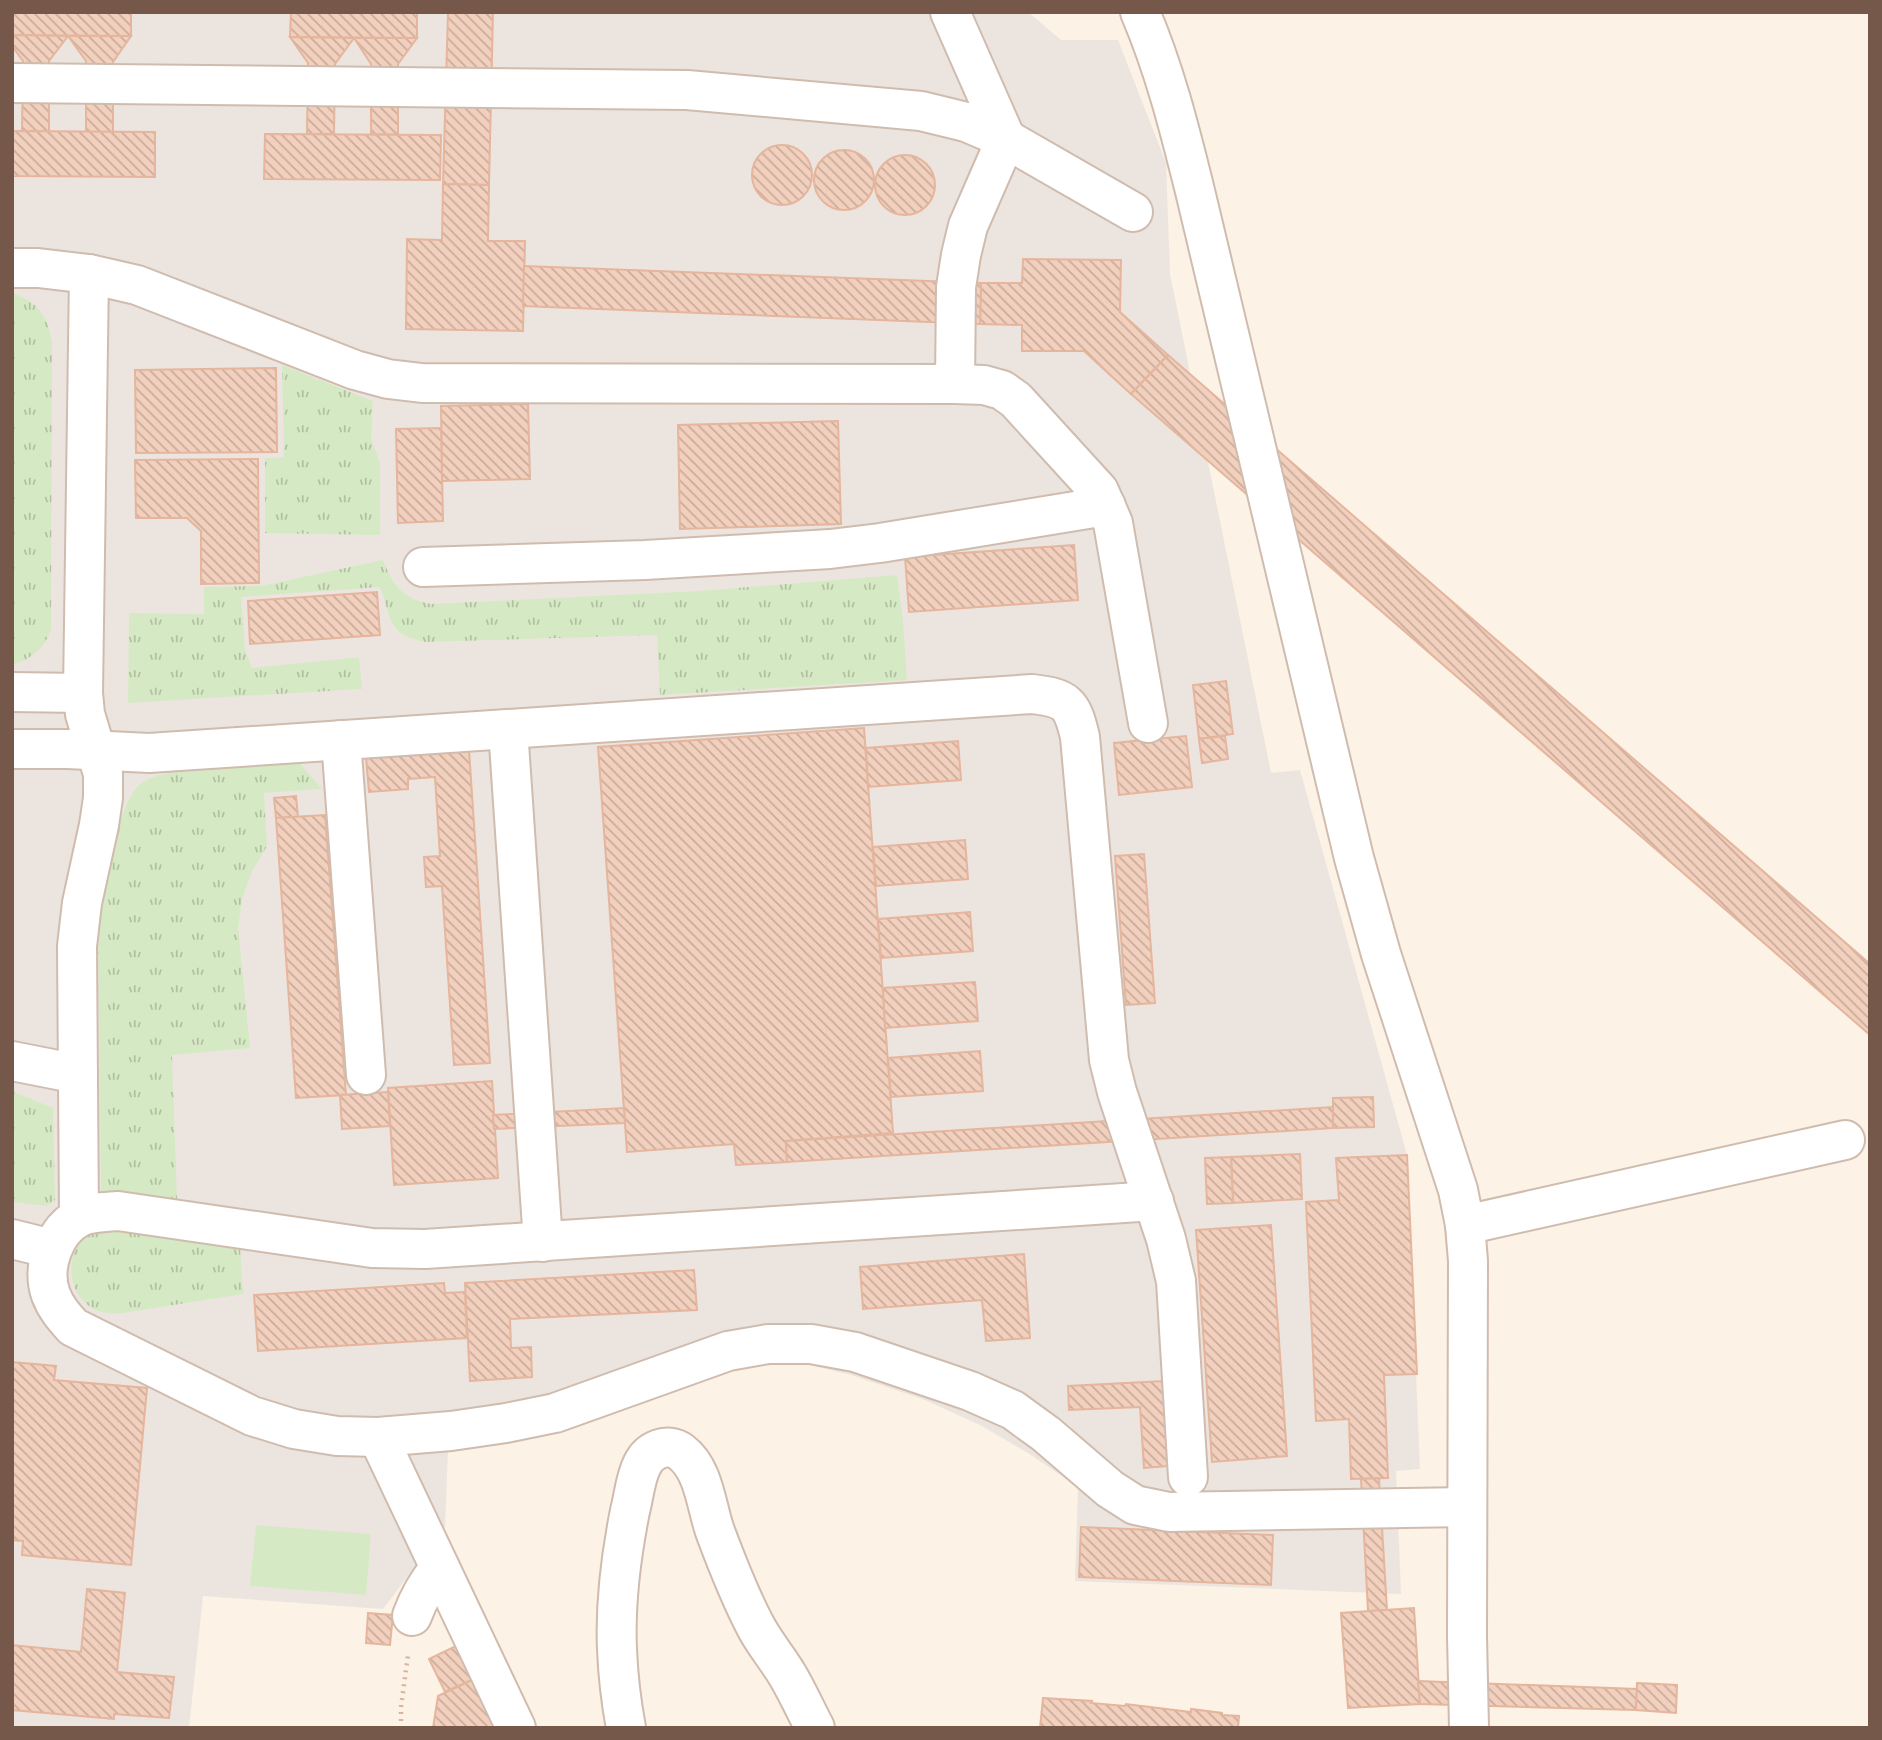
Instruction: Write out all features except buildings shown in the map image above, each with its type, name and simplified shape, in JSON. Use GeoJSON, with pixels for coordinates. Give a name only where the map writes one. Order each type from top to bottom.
{"type":"FeatureCollection","features":[{"type":"Feature","properties":{"kind":"street"},"geometry":{"type":"LineString","coordinates":[[950,12],[1006,139],[968,226],[961,255],[957,287],[955,384]]}},
{"type":"Feature","properties":{"kind":"street"},"geometry":{"type":"LineString","coordinates":[[1140,12],[1152,38],[1173,106],[1195,191],[1354,858],[1381,954],[1458,1190],[1465,1225],[1468,1261],[1469,1728]]}},
{"type":"Feature","properties":{"kind":"street"},"geometry":{"type":"LineString","coordinates":[[12,83],[687,90],[921,111],[966,122],[1006,139],[1133,212]]}},
{"type":"Feature","properties":{"kind":"street"},"geometry":{"type":"LineString","coordinates":[[12,268],[89,274],[137,285],[355,370],[388,379],[422,383],[955,384],[984,385],[1002,390],[1016,400],[1099,491],[1107,506],[1113,523],[1148,723]]}},
{"type":"Feature","properties":{"kind":"street"},"geometry":{"type":"LineString","coordinates":[[79,1217],[77,946],[82,903],[103,798],[103,774],[85,714],[83,694],[89,274]]}},
{"type":"Feature","properties":{"kind":"street"},"geometry":{"type":"LineString","coordinates":[[423,567],[645,560],[830,549],[1107,506]]}},
{"type":"Feature","properties":{"kind":"street"},"geometry":{"type":"LineString","coordinates":[[12,692],[83,694]]}},
{"type":"Feature","properties":{"kind":"street"},"geometry":{"type":"LineString","coordinates":[[12,749],[149,753],[1032,694],[1052,696],[1068,704],[1076,719],[1080,737],[1109,1059],[1117,1092],[1166,1239],[1176,1281],[1188,1477]]}},
{"type":"Feature","properties":{"kind":"street"},"geometry":{"type":"LineString","coordinates":[[508,729],[544,1242]]}},
{"type":"Feature","properties":{"kind":"street"},"geometry":{"type":"LineString","coordinates":[[341,740],[366,1075]]}},
{"type":"Feature","properties":{"kind":"street"},"geometry":{"type":"LineString","coordinates":[[12,1061],[78,1073]]}},
{"type":"Feature","properties":{"kind":"street"},"geometry":{"type":"LineString","coordinates":[[1465,1225],[1845,1140]]}},
{"type":"Feature","properties":{"kind":"street"},"geometry":{"type":"LineString","coordinates":[[1154,1201],[425,1249],[372,1248],[118,1211],[98,1212],[79,1217],[63,1230],[52,1249],[48,1270],[50,1293],[60,1312],[73,1327],[252,1416],[305,1431],[337,1436],[378,1437],[506,1423],[555,1413],[728,1351],[768,1343],[811,1344],[855,1352],[970,1391],[1013,1410],[1046,1434],[1110,1489],[1135,1505],[1169,1513],[1467,1507]]}},
{"type":"Feature","properties":{"kind":"street"},"geometry":{"type":"LineString","coordinates":[[12,1239],[52,1249]]}},
{"type":"Feature","properties":{"kind":"street"},"geometry":{"type":"LineString","coordinates":[[378,1437],[516,1728]]}},
{"type":"Feature","properties":{"kind":"street"},"geometry":{"type":"LineString","coordinates":[[626,1728],[620,1696],[617,1647],[618,1592],[626,1534],[643,1463],[653,1451],[666,1447],[679,1450],[691,1462],[699,1478],[712,1525],[756,1628],[788,1677],[815,1728]]}},
{"type":"Feature","properties":{"kind":"street"},"geometry":{"type":"LineString","coordinates":[[412,1616],[428,1582],[440,1568]]}},
{"type":"Feature","properties":{"kind":"path"},"geometry":{"type":"LineString","coordinates":[[401,1728],[412,1616]]}},
{"type":"Feature","properties":{"kind":"shaded area"},"geometry":{"type":"Polygon","coordinates":[[[12,12],[1028,12],[1061,40],[1118,40],[1166,163],[1170,274],[1271,773],[1300,770],[1407,1155],[1420,1469],[1396,1471],[1401,1594],[1075,1581],[1078,1487],[982,1426],[925,1400],[851,1375],[806,1364],[775,1361],[744,1365],[558,1430],[519,1440],[448,1450],[445,1527],[383,1609],[203,1596],[189,1728],[12,1728],[12,12]]]}},
{"type":"Feature","properties":{"kind":"green space"},"geometry":{"type":"Polygon","coordinates":[[[12,293],[29,301],[41,311],[52,343],[51,630],[45,643],[36,652],[12,665],[12,293]]]}},
{"type":"Feature","properties":{"kind":"green space"},"geometry":{"type":"Polygon","coordinates":[[[282,365],[373,401],[371,439],[380,462],[380,535],[265,533],[265,458],[284,457],[282,365]]]}},
{"type":"Feature","properties":{"kind":"green space"},"geometry":{"type":"Polygon","coordinates":[[[383,560],[400,590],[413,599],[431,604],[699,591],[897,575],[907,680],[660,695],[657,635],[425,642],[403,634],[392,623],[380,587],[241,597],[245,650],[252,668],[359,657],[362,689],[128,703],[129,613],[204,614],[204,587],[261,586],[383,560]]]}},
{"type":"Feature","properties":{"kind":"green space"},"geometry":{"type":"Polygon","coordinates":[[[298,761],[322,789],[264,793],[267,846],[252,871],[242,899],[238,928],[250,1048],[172,1055],[177,1200],[101,1193],[98,929],[112,852],[124,810],[140,784],[170,772],[298,761]]]}},
{"type":"Feature","properties":{"kind":"green space"},"geometry":{"type":"Polygon","coordinates":[[[12,1091],[53,1108],[55,1200],[47,1206],[12,1202],[12,1091]]]}},
{"type":"Feature","properties":{"kind":"green space"},"geometry":{"type":"Polygon","coordinates":[[[110,1226],[240,1246],[243,1294],[123,1313],[96,1310],[80,1297],[72,1279],[71,1269],[76,1249],[82,1240],[95,1231],[110,1226]]]}},
{"type":"Feature","properties":{"kind":"green space"},"geometry":{"type":"Polygon","coordinates":[[[256,1525],[371,1534],[366,1595],[250,1586],[256,1525]]]}}]}
